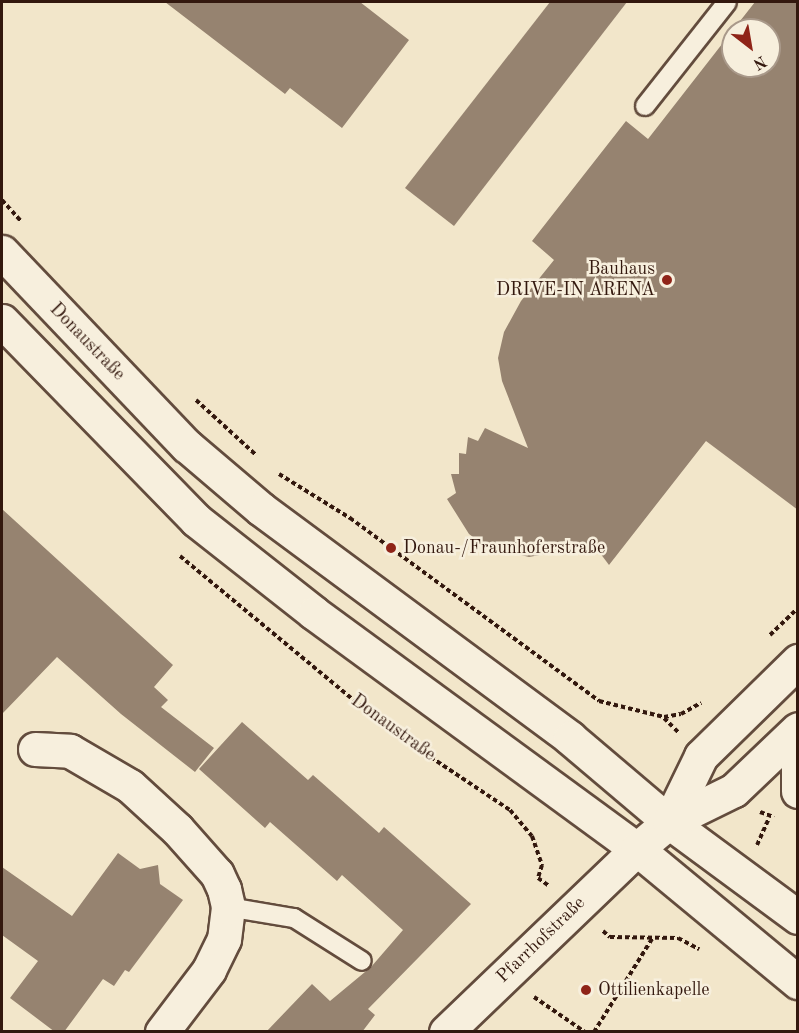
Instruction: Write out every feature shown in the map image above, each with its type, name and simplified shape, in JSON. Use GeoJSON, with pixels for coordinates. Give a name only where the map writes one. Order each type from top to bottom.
{"type":"FeatureCollection","features":[{"type":"Feature","properties":{"kind":"street","name":"Donaustraße"},"geometry":{"type":"LineString","coordinates":[[2,252],[187,447],[261,509],[621,777],[669,822],[798,916]]}},
{"type":"Feature","properties":{"kind":"street"},"geometry":{"type":"LineString","coordinates":[[2,321],[196,520],[314,613],[637,849],[798,982]]}},
{"type":"Feature","properties":{"kind":"street"},"geometry":{"type":"LineString","coordinates":[[669,822],[701,756],[798,661]]}},
{"type":"Feature","properties":{"kind":"street"},"geometry":{"type":"LineString","coordinates":[[669,822],[734,790],[798,729]]}},
{"type":"Feature","properties":{"kind":"street"},"geometry":{"type":"LineString","coordinates":[[35,749],[70,751],[130,786],[217,874],[228,907],[224,939],[209,970],[162,1032]]}},
{"type":"Feature","properties":{"kind":"street"},"geometry":{"type":"LineString","coordinates":[[798,765],[798,791]]}},
{"type":"Feature","properties":{"kind":"street","name":"Pfarrhofstraße"},"geometry":{"type":"LineString","coordinates":[[446,1032],[575,907],[669,822]]}},
{"type":"Feature","properties":{"kind":"lane"},"geometry":{"type":"LineString","coordinates":[[645,106],[727,2]]}},
{"type":"Feature","properties":{"kind":"lane"},"geometry":{"type":"LineString","coordinates":[[228,907],[294,918],[362,961]]}},
{"type":"Feature","properties":{"kind":"path"},"geometry":{"type":"LineString","coordinates":[[2,200],[25,225]]}},
{"type":"Feature","properties":{"kind":"path"},"geometry":{"type":"LineString","coordinates":[[192,397],[260,458]]}},
{"type":"Feature","properties":{"kind":"path"},"geometry":{"type":"LineString","coordinates":[[269,466],[317,501],[358,524],[599,701],[664,717],[681,714],[706,698]]}},
{"type":"Feature","properties":{"kind":"path","name":"Donaustraße"},"geometry":{"type":"LineString","coordinates":[[174,550],[199,574],[387,728],[510,810],[532,836],[542,865],[538,878],[609,937],[678,938],[709,954]]}},
{"type":"Feature","properties":{"kind":"path"},"geometry":{"type":"LineString","coordinates":[[763,642],[798,608]]}},
{"type":"Feature","properties":{"kind":"path"},"geometry":{"type":"LineString","coordinates":[[594,1032],[652,939]]}},
{"type":"Feature","properties":{"kind":"path"},"geometry":{"type":"LineString","coordinates":[[503,976],[585,1032]]}},
{"type":"Feature","properties":{"kind":"building"},"geometry":{"type":"Polygon","coordinates":[[[165,2],[360,2],[409,40],[342,128],[290,88],[285,94],[165,2]]]}},
{"type":"Feature","properties":{"kind":"building"},"geometry":{"type":"Polygon","coordinates":[[[550,2],[627,2],[454,226],[405,188],[550,2]]]}},
{"type":"Feature","properties":{"kind":"building","name":"Bauhaus DRIVE-IN ARENA"},"geometry":{"type":"Polygon","coordinates":[[[755,2],[798,2],[798,510],[706,441],[609,565],[594,545],[529,557],[485,546],[469,534],[447,499],[456,493],[451,474],[459,474],[459,453],[466,454],[468,437],[478,441],[485,428],[528,448],[502,381],[498,358],[504,332],[521,301],[554,260],[532,241],[626,121],[648,139],[721,45],[721,78],[781,78],[781,18],[742,18],[755,2]]]}},
{"type":"Feature","properties":{"kind":"building"},"geometry":{"type":"Polygon","coordinates":[[[2,509],[173,665],[154,687],[168,700],[161,707],[214,748],[195,772],[121,714],[57,657],[2,714],[2,509]]]}},
{"type":"Feature","properties":{"kind":"building"},"geometry":{"type":"Polygon","coordinates":[[[242,722],[308,780],[313,775],[379,833],[384,827],[471,904],[368,1009],[375,1015],[362,1032],[266,1032],[312,984],[330,1001],[371,967],[403,930],[342,875],[337,881],[270,822],[265,828],[199,769],[242,722]]]}},
{"type":"Feature","properties":{"kind":"building"},"geometry":{"type":"Polygon","coordinates":[[[118,853],[140,869],[158,865],[160,884],[183,900],[129,972],[125,970],[114,986],[103,979],[64,1032],[55,1032],[10,998],[38,961],[2,935],[2,867],[72,916],[118,853]]]}},
{"type":"Feature","properties":{"kind":"place","name":"Bauhaus DRIVE-IN ARENA"},"geometry":{"type":"Point","coordinates":[667,280]}},
{"type":"Feature","properties":{"kind":"place","name":"Donau-/Fraunhoferstraße"},"geometry":{"type":"Point","coordinates":[391,548]}},
{"type":"Feature","properties":{"kind":"place","name":"Ottilienkapelle"},"geometry":{"type":"Point","coordinates":[586,990]}}]}
